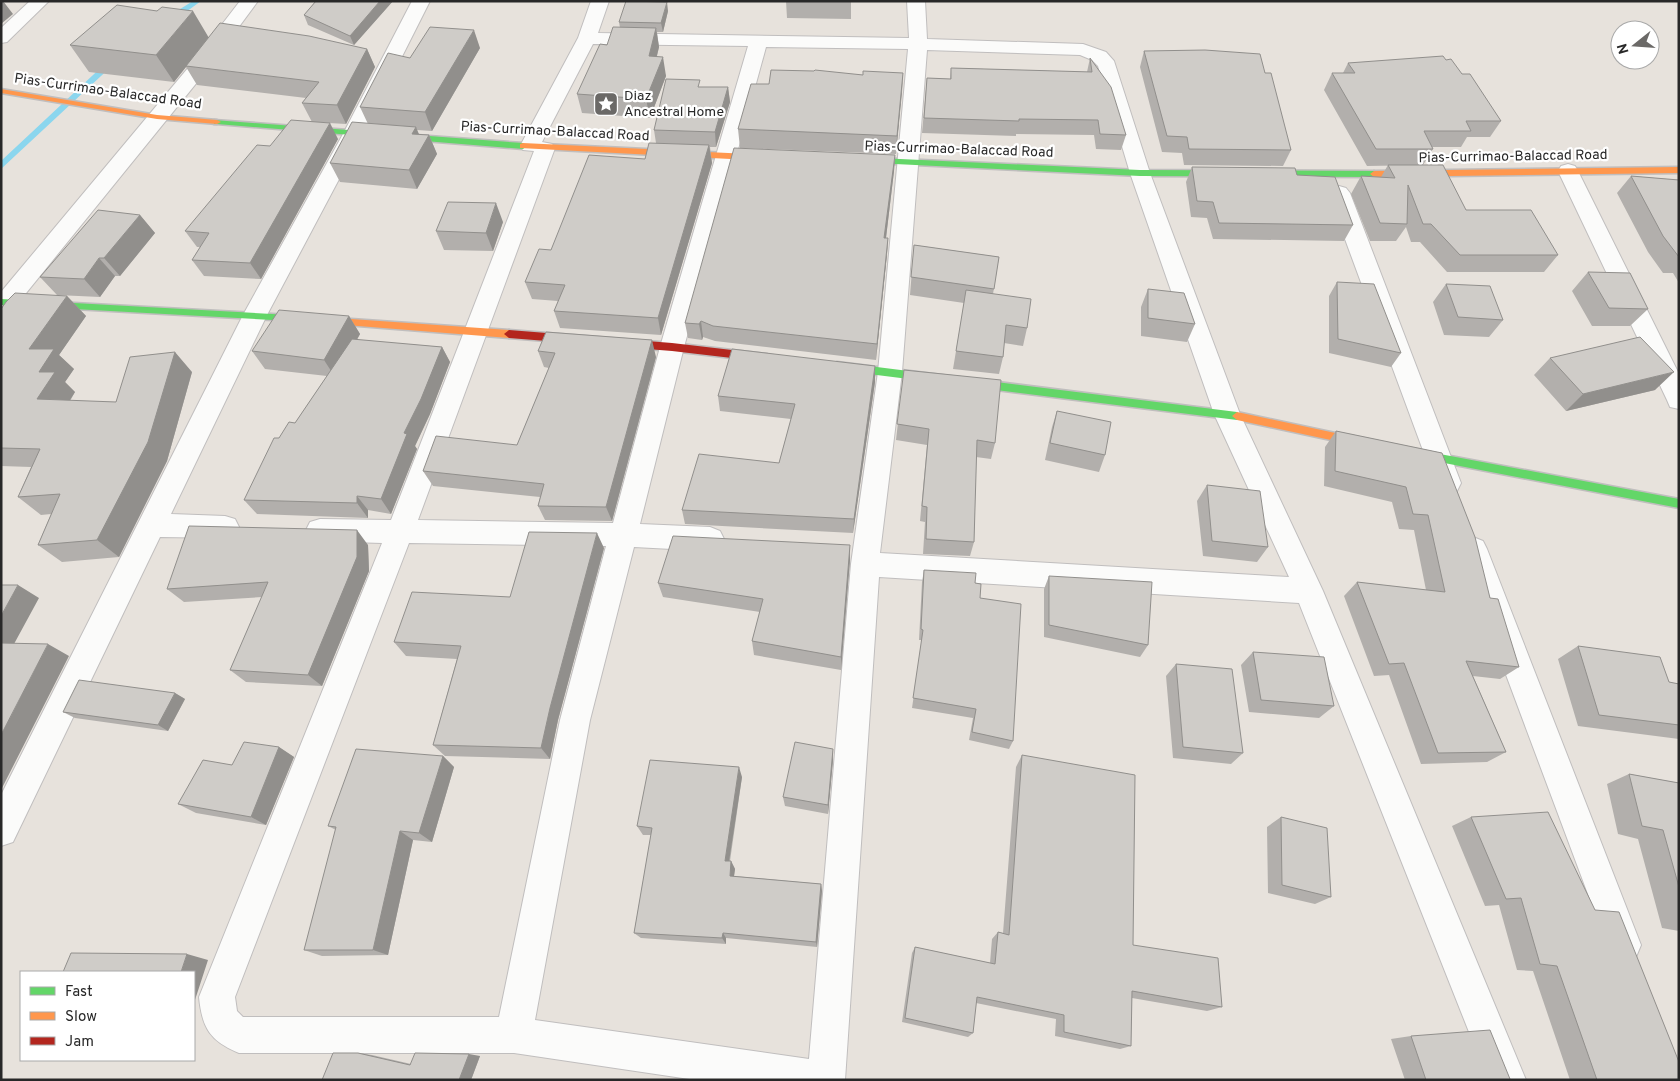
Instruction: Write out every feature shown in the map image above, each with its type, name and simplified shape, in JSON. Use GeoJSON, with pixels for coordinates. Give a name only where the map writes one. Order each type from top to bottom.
{"type":"FeatureCollection","features":[{"type":"Feature","properties":{"kind":"main road","name":"Pias-Currimao-Balaccad Road"},"geometry":{"type":"LineString","coordinates":[[1,91],[157,117],[353,134],[538,147],[777,158]]}},
{"type":"Feature","properties":{"kind":"main road","name":"Pias-Currimao-Balaccad Road"},"geometry":{"type":"LineString","coordinates":[[847,160],[1140,173],[1332,175],[1679,170]]}},
{"type":"Feature","properties":{"kind":"main road"},"geometry":{"type":"LineString","coordinates":[[4,302],[255,315],[672,347],[781,359]]}},
{"type":"Feature","properties":{"kind":"main road"},"geometry":{"type":"LineString","coordinates":[[821,364],[1227,414],[1381,446]]}},
{"type":"Feature","properties":{"kind":"main road"},"geometry":{"type":"LineString","coordinates":[[1400,450],[1679,504]]}},
{"type":"Feature","properties":{"kind":"street"},"geometry":{"type":"LineString","coordinates":[[1,38],[40,1]]}},
{"type":"Feature","properties":{"kind":"street"},"geometry":{"type":"LineString","coordinates":[[4,302],[234,23],[248,1]]}},
{"type":"Feature","properties":{"kind":"street"},"geometry":{"type":"LineString","coordinates":[[1,830],[255,315],[353,134],[421,1]]}},
{"type":"Feature","properties":{"kind":"street"},"geometry":{"type":"LineString","coordinates":[[600,1],[587,38],[538,147],[475,332],[400,532],[217,997],[219,1016],[225,1027],[239,1035],[514,1035],[826,1080],[866,556],[890,372],[906,162],[918,42],[916,1]]}},
{"type":"Feature","properties":{"kind":"street"},"geometry":{"type":"LineString","coordinates":[[587,38],[758,42],[918,42],[1083,50],[1098,56],[1107,65],[1140,173],[1227,414],[1309,591],[1507,1080]]}},
{"type":"Feature","properties":{"kind":"street"},"geometry":{"type":"LineString","coordinates":[[514,1035],[575,720],[672,347],[758,42]]}},
{"type":"Feature","properties":{"kind":"street"},"geometry":{"type":"LineString","coordinates":[[1568,171],[1679,400]]}},
{"type":"Feature","properties":{"kind":"street"},"geometry":{"type":"LineString","coordinates":[[1332,175],[1633,969]]}},
{"type":"Feature","properties":{"kind":"street"},"geometry":{"type":"LineString","coordinates":[[151,525],[251,528]]}},
{"type":"Feature","properties":{"kind":"street"},"geometry":{"type":"LineString","coordinates":[[300,529],[730,540]]}},
{"type":"Feature","properties":{"kind":"street"},"geometry":{"type":"LineString","coordinates":[[838,545],[866,556],[1309,591]]}},
{"type":"Feature","properties":{"kind":"building"},"geometry":{"type":"Polygon","coordinates":[[[316,1],[380,1],[350,36],[304,15],[316,1]]]}},
{"type":"Feature","properties":{"kind":"building"},"geometry":{"type":"Polygon","coordinates":[[[626,1],[667,2],[661,23],[619,22],[626,1]]]}},
{"type":"Feature","properties":{"kind":"building"},"geometry":{"type":"Polygon","coordinates":[[[117,5],[157,11],[162,7],[193,11],[156,55],[70,45],[117,5]]]}},
{"type":"Feature","properties":{"kind":"building"},"geometry":{"type":"Polygon","coordinates":[[[220,23],[309,36],[367,49],[337,105],[302,103],[319,82],[186,66],[220,23]]]}},
{"type":"Feature","properties":{"kind":"building"},"geometry":{"type":"Polygon","coordinates":[[[430,27],[474,30],[425,112],[360,107],[388,53],[410,58],[430,27]]]}},
{"type":"Feature","properties":{"kind":"building"},"geometry":{"type":"Polygon","coordinates":[[[613,27],[656,28],[649,56],[663,57],[646,99],[577,94],[600,44],[607,45],[613,27]]]}},
{"type":"Feature","properties":{"kind":"building"},"geometry":{"type":"Polygon","coordinates":[[[1205,50],[1260,54],[1265,73],[1271,73],[1291,150],[1189,149],[1187,137],[1167,136],[1144,51],[1205,50]]]}},
{"type":"Feature","properties":{"kind":"building"},"geometry":{"type":"Polygon","coordinates":[[[1443,56],[1446,60],[1451,59],[1462,74],[1470,74],[1501,121],[1466,121],[1471,131],[1424,131],[1433,149],[1376,149],[1332,73],[1355,73],[1348,63],[1443,56]]]}},
{"type":"Feature","properties":{"kind":"building"},"geometry":{"type":"Polygon","coordinates":[[[1090,58],[1111,87],[1126,135],[1100,134],[1098,120],[1019,119],[1019,121],[924,118],[927,78],[951,79],[951,68],[1092,72],[1090,58]]]}},
{"type":"Feature","properties":{"kind":"building"},"geometry":{"type":"Polygon","coordinates":[[[771,70],[815,70],[863,75],[863,71],[903,73],[897,136],[738,129],[751,84],[769,84],[771,70]]]}},
{"type":"Feature","properties":{"kind":"building"},"geometry":{"type":"Polygon","coordinates":[[[666,79],[700,80],[698,87],[728,87],[715,132],[654,130],[666,79]]]}},
{"type":"Feature","properties":{"kind":"building"},"geometry":{"type":"Polygon","coordinates":[[[291,120],[330,123],[250,263],[192,260],[209,233],[185,231],[257,145],[270,146],[291,120]]]}},
{"type":"Feature","properties":{"kind":"building"},"geometry":{"type":"Polygon","coordinates":[[[352,122],[416,127],[412,134],[429,135],[409,170],[330,163],[352,122]]]}},
{"type":"Feature","properties":{"kind":"building"},"geometry":{"type":"Polygon","coordinates":[[[649,143],[709,145],[658,318],[554,311],[565,285],[525,282],[539,249],[551,250],[589,155],[645,159],[649,143]]]}},
{"type":"Feature","properties":{"kind":"building"},"geometry":{"type":"Polygon","coordinates":[[[734,148],[895,155],[884,238],[888,238],[877,344],[713,326],[701,321],[699,324],[685,323],[734,148]]]}},
{"type":"Feature","properties":{"kind":"building"},"geometry":{"type":"Polygon","coordinates":[[[1388,165],[1443,165],[1466,210],[1531,210],[1558,255],[1460,255],[1431,224],[1423,224],[1408,185],[1407,224],[1380,223],[1361,176],[1395,178],[1388,165]]]}},
{"type":"Feature","properties":{"kind":"building"},"geometry":{"type":"Polygon","coordinates":[[[1192,167],[1295,168],[1297,175],[1335,177],[1353,225],[1219,223],[1213,202],[1197,201],[1192,167]]]}},
{"type":"Feature","properties":{"kind":"building"},"geometry":{"type":"Polygon","coordinates":[[[1631,176],[1679,180],[1679,257],[1663,236],[1631,176]]]}},
{"type":"Feature","properties":{"kind":"building"},"geometry":{"type":"Polygon","coordinates":[[[448,202],[496,203],[486,233],[436,231],[448,202]]]}},
{"type":"Feature","properties":{"kind":"building"},"geometry":{"type":"Polygon","coordinates":[[[98,210],[140,215],[104,258],[99,258],[84,279],[40,277],[98,210]]]}},
{"type":"Feature","properties":{"kind":"building"},"geometry":{"type":"Polygon","coordinates":[[[914,245],[999,257],[994,289],[911,277],[914,245]]]}},
{"type":"Feature","properties":{"kind":"building"},"geometry":{"type":"Polygon","coordinates":[[[1588,272],[1630,273],[1648,309],[1609,308],[1588,272]]]}},
{"type":"Feature","properties":{"kind":"building"},"geometry":{"type":"Polygon","coordinates":[[[1337,282],[1374,284],[1401,353],[1338,339],[1337,282]]]}},
{"type":"Feature","properties":{"kind":"building"},"geometry":{"type":"Polygon","coordinates":[[[1446,284],[1490,286],[1503,320],[1458,317],[1446,284]]]}},
{"type":"Feature","properties":{"kind":"building"},"geometry":{"type":"Polygon","coordinates":[[[1148,289],[1184,293],[1195,324],[1148,318],[1148,289]]]}},
{"type":"Feature","properties":{"kind":"building"},"geometry":{"type":"Polygon","coordinates":[[[966,290],[1031,299],[1027,328],[1006,325],[1003,357],[956,351],[966,290]]]}},
{"type":"Feature","properties":{"kind":"building"},"geometry":{"type":"Polygon","coordinates":[[[15,293],[67,296],[29,349],[54,349],[39,372],[55,372],[37,399],[116,402],[130,357],[175,352],[148,442],[97,540],[38,545],[60,494],[18,497],[40,449],[1,448],[1,309],[15,293]]]}},
{"type":"Feature","properties":{"kind":"building"},"geometry":{"type":"Polygon","coordinates":[[[279,310],[349,316],[324,360],[252,351],[279,310]]]}},
{"type":"Feature","properties":{"kind":"building"},"geometry":{"type":"Polygon","coordinates":[[[546,332],[652,340],[606,507],[538,506],[544,484],[423,471],[436,436],[517,445],[555,353],[538,351],[546,332]]]}},
{"type":"Feature","properties":{"kind":"building"},"geometry":{"type":"Polygon","coordinates":[[[1640,337],[1674,372],[1583,394],[1550,358],[1640,337]]]}},
{"type":"Feature","properties":{"kind":"building"},"geometry":{"type":"Polygon","coordinates":[[[352,339],[442,347],[421,399],[404,433],[407,434],[381,499],[357,496],[357,503],[244,500],[274,438],[279,438],[289,422],[295,423],[352,339]]]}},
{"type":"Feature","properties":{"kind":"building"},"geometry":{"type":"Polygon","coordinates":[[[732,349],[875,366],[854,519],[682,510],[699,454],[779,463],[795,404],[718,396],[732,349]]]}},
{"type":"Feature","properties":{"kind":"building"},"geometry":{"type":"Polygon","coordinates":[[[904,370],[1001,380],[995,443],[977,440],[974,542],[926,539],[927,507],[922,506],[929,429],[897,424],[904,370]]]}},
{"type":"Feature","properties":{"kind":"building"},"geometry":{"type":"Polygon","coordinates":[[[1057,411],[1111,422],[1105,455],[1050,443],[1057,411]]]}},
{"type":"Feature","properties":{"kind":"building"},"geometry":{"type":"Polygon","coordinates":[[[1336,431],[1442,453],[1475,537],[1490,598],[1498,599],[1519,667],[1466,661],[1506,752],[1438,753],[1404,663],[1389,664],[1357,582],[1445,592],[1428,515],[1413,514],[1406,487],[1335,471],[1336,431]]]}},
{"type":"Feature","properties":{"kind":"building"},"geometry":{"type":"Polygon","coordinates":[[[1207,485],[1260,491],[1268,547],[1212,541],[1207,485]]]}},
{"type":"Feature","properties":{"kind":"building"},"geometry":{"type":"Polygon","coordinates":[[[189,526],[357,530],[357,557],[308,675],[230,670],[268,582],[167,589],[189,526]]]}},
{"type":"Feature","properties":{"kind":"building"},"geometry":{"type":"Polygon","coordinates":[[[529,532],[597,533],[541,748],[433,745],[461,646],[394,642],[412,592],[510,597],[529,532]]]}},
{"type":"Feature","properties":{"kind":"building"},"geometry":{"type":"Polygon","coordinates":[[[673,536],[850,545],[841,657],[752,641],[763,599],[658,583],[673,536]]]}},
{"type":"Feature","properties":{"kind":"building"},"geometry":{"type":"Polygon","coordinates":[[[924,570],[976,573],[975,583],[981,584],[980,598],[1021,604],[1013,741],[972,732],[976,709],[913,698],[923,630],[921,629],[924,570]]]}},
{"type":"Feature","properties":{"kind":"building"},"geometry":{"type":"Polygon","coordinates":[[[1049,576],[1152,582],[1148,645],[1049,625],[1049,576]]]}},
{"type":"Feature","properties":{"kind":"building"},"geometry":{"type":"Polygon","coordinates":[[[1,585],[18,585],[1,616],[1,585]]]}},
{"type":"Feature","properties":{"kind":"building"},"geometry":{"type":"Polygon","coordinates":[[[1,643],[48,644],[1,735],[1,643]]]}},
{"type":"Feature","properties":{"kind":"building"},"geometry":{"type":"Polygon","coordinates":[[[1578,646],[1660,657],[1669,682],[1679,684],[1679,725],[1599,715],[1578,646]]]}},
{"type":"Feature","properties":{"kind":"building"},"geometry":{"type":"Polygon","coordinates":[[[1253,652],[1324,657],[1334,706],[1261,700],[1253,652]]]}},
{"type":"Feature","properties":{"kind":"building"},"geometry":{"type":"Polygon","coordinates":[[[1176,664],[1232,669],[1243,753],[1183,747],[1176,664]]]}},
{"type":"Feature","properties":{"kind":"building"},"geometry":{"type":"Polygon","coordinates":[[[79,680],[175,693],[158,725],[63,712],[79,680]]]}},
{"type":"Feature","properties":{"kind":"building"},"geometry":{"type":"Polygon","coordinates":[[[244,742],[279,747],[251,817],[178,804],[203,760],[232,765],[244,742]]]}},
{"type":"Feature","properties":{"kind":"building"},"geometry":{"type":"Polygon","coordinates":[[[795,742],[833,749],[828,805],[783,797],[795,742]]]}},
{"type":"Feature","properties":{"kind":"building"},"geometry":{"type":"Polygon","coordinates":[[[356,749],[443,756],[419,833],[400,831],[373,950],[304,950],[336,827],[328,826],[356,749]]]}},
{"type":"Feature","properties":{"kind":"building"},"geometry":{"type":"Polygon","coordinates":[[[1022,755],[1135,775],[1133,945],[1218,958],[1222,1007],[1132,991],[1131,1046],[1064,1032],[1064,1015],[977,997],[973,1033],[905,1018],[915,947],[995,964],[998,932],[1009,935],[1022,755]]]}},
{"type":"Feature","properties":{"kind":"building"},"geometry":{"type":"Polygon","coordinates":[[[650,760],[739,767],[725,861],[731,861],[730,876],[821,884],[816,942],[723,933],[722,938],[634,933],[652,828],[637,826],[650,760]]]}},
{"type":"Feature","properties":{"kind":"building"},"geometry":{"type":"Polygon","coordinates":[[[1629,774],[1679,783],[1679,887],[1663,830],[1642,826],[1629,774]]]}},
{"type":"Feature","properties":{"kind":"building"},"geometry":{"type":"Polygon","coordinates":[[[1548,812],[1595,910],[1619,912],[1679,1062],[1679,1080],[1597,1080],[1557,966],[1540,964],[1521,898],[1506,899],[1471,817],[1548,812]]]}},
{"type":"Feature","properties":{"kind":"building"},"geometry":{"type":"Polygon","coordinates":[[[1281,817],[1327,828],[1331,897],[1282,885],[1281,817]]]}},
{"type":"Feature","properties":{"kind":"building"},"geometry":{"type":"Polygon","coordinates":[[[71,953],[187,954],[181,971],[63,971],[71,953]]]}},
{"type":"Feature","properties":{"kind":"building"},"geometry":{"type":"Polygon","coordinates":[[[1490,1030],[1511,1080],[1426,1080],[1411,1036],[1490,1030]]]}},
{"type":"Feature","properties":{"kind":"building"},"geometry":{"type":"Polygon","coordinates":[[[333,1053],[358,1053],[410,1065],[415,1053],[469,1054],[459,1080],[322,1080],[333,1053]]]}},
{"type":"Feature","properties":{"kind":"waterway"},"geometry":{"type":"LineString","coordinates":[[172,18],[198,1]]}},
{"type":"Feature","properties":{"kind":"waterway"},"geometry":{"type":"LineString","coordinates":[[1,166],[111,63]]}},
{"type":"Feature","properties":{"kind":"traffic: fast"},"geometry":{"type":"LineString","coordinates":[[217,122],[523,146]]}},
{"type":"Feature","properties":{"kind":"traffic: fast"},"geometry":{"type":"LineString","coordinates":[[857,160],[1140,173],[1374,174]]}},
{"type":"Feature","properties":{"kind":"traffic: fast"},"geometry":{"type":"LineString","coordinates":[[1,302],[308,319]]}},
{"type":"Feature","properties":{"kind":"traffic: fast"},"geometry":{"type":"LineString","coordinates":[[837,366],[1237,416]]}},
{"type":"Feature","properties":{"kind":"traffic: fast"},"geometry":{"type":"LineString","coordinates":[[1408,452],[1679,504]]}},
{"type":"Feature","properties":{"kind":"traffic: slow"},"geometry":{"type":"LineString","coordinates":[[1,91],[157,117],[217,122]]}},
{"type":"Feature","properties":{"kind":"traffic: slow"},"geometry":{"type":"LineString","coordinates":[[523,146],[769,158]]}},
{"type":"Feature","properties":{"kind":"traffic: slow"},"geometry":{"type":"LineString","coordinates":[[1374,174],[1679,170]]}},
{"type":"Feature","properties":{"kind":"traffic: slow"},"geometry":{"type":"LineString","coordinates":[[308,319],[509,334]]}},
{"type":"Feature","properties":{"kind":"traffic: slow"},"geometry":{"type":"LineString","coordinates":[[1237,416],[1368,444]]}},
{"type":"Feature","properties":{"kind":"traffic: jam"},"geometry":{"type":"LineString","coordinates":[[509,334],[672,347],[767,358]]}},
{"type":"Feature","properties":{"kind":"place","name":"Diaz Ancestral Home"},"geometry":{"type":"Point","coordinates":[606,104]}}]}
